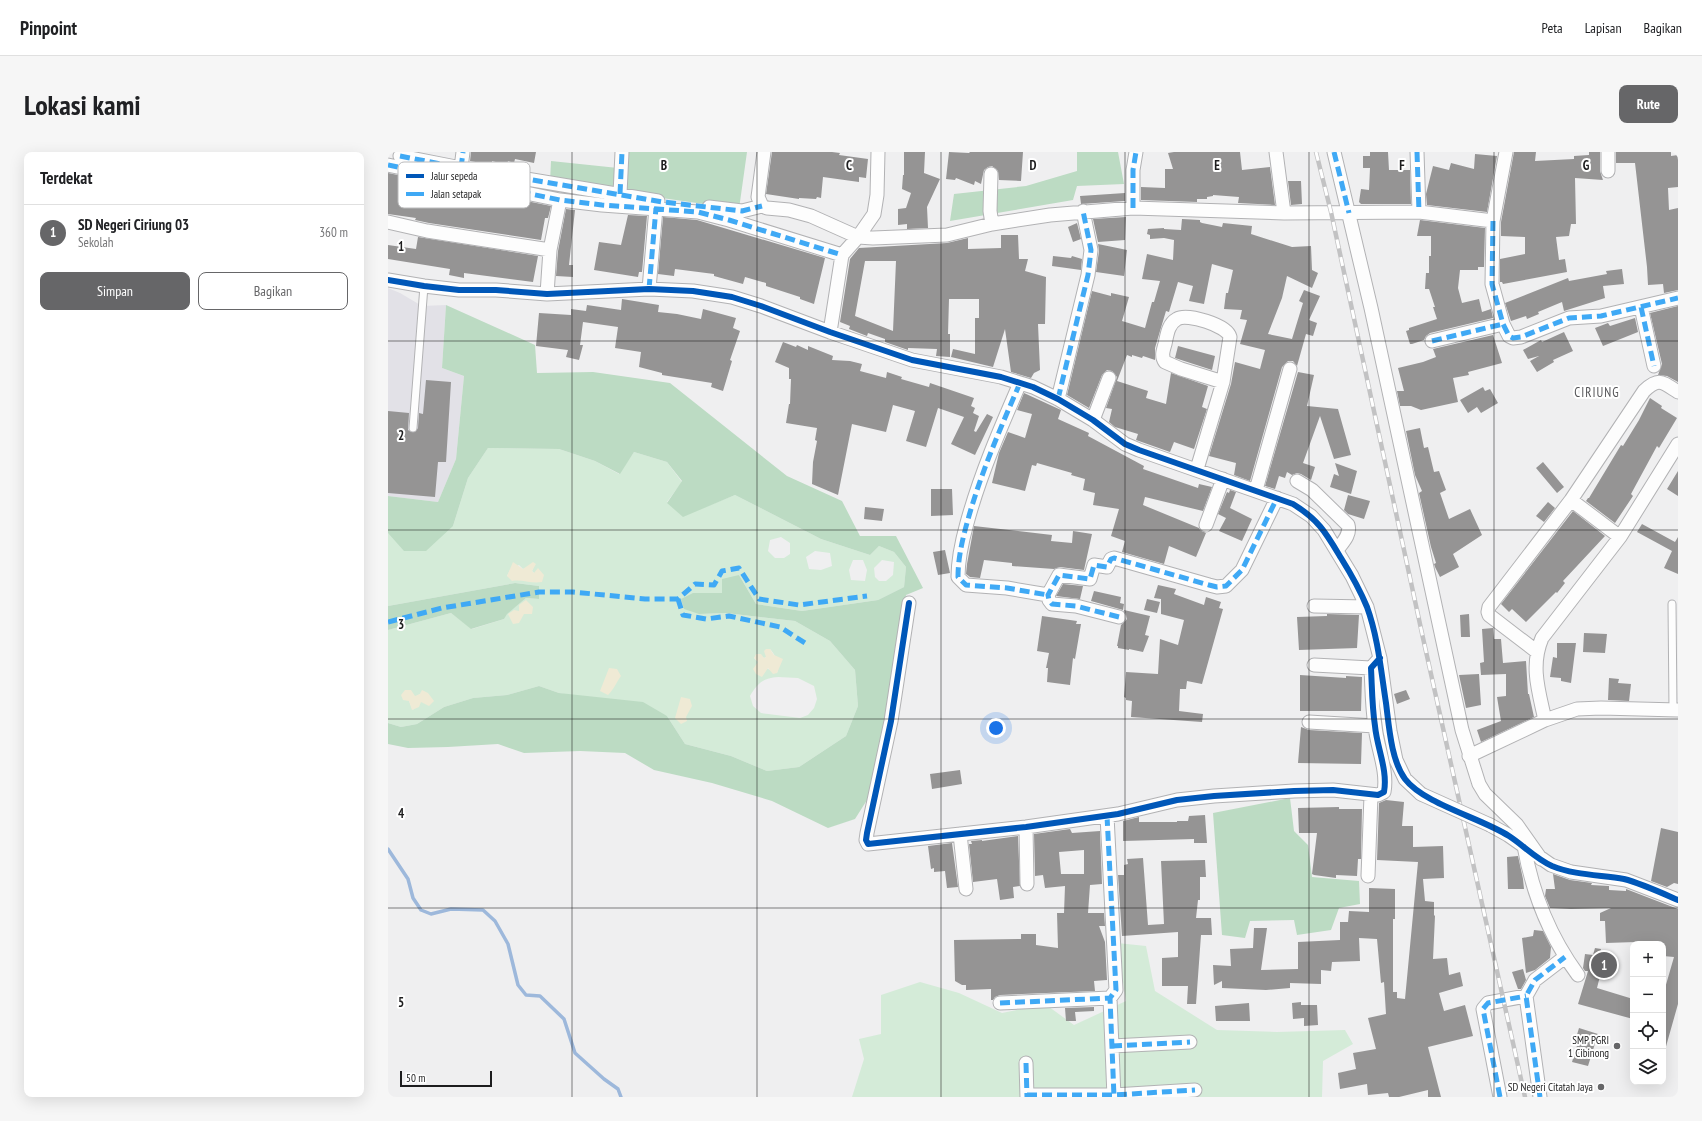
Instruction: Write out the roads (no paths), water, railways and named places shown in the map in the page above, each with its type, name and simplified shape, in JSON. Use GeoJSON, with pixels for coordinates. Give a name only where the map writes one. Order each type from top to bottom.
{"type":"FeatureCollection","features":[{"type":"Feature","properties":{"kind":"street"},"geometry":{"type":"LineString","coordinates":[[461,162],[462,152]]}},
{"type":"Feature","properties":{"kind":"street"},"geometry":{"type":"LineString","coordinates":[[620,194],[622,152]]}},
{"type":"Feature","properties":{"kind":"street"},"geometry":{"type":"LineString","coordinates":[[762,206],[758,197],[764,152]]}},
{"type":"Feature","properties":{"kind":"street"},"geometry":{"type":"LineString","coordinates":[[830,332],[842,255],[858,237],[874,214],[877,195],[878,152]]}},
{"type":"Feature","properties":{"kind":"street"},"geometry":{"type":"LineString","coordinates":[[1133,208],[1133,170],[1136,152]]}},
{"type":"Feature","properties":{"kind":"street"},"geometry":{"type":"LineString","coordinates":[[1276,152],[1284,213]]}},
{"type":"Feature","properties":{"kind":"street"},"geometry":{"type":"LineString","coordinates":[[1334,152],[1371,308],[1462,730],[1469,756],[1479,784],[1485,794],[1517,825],[1541,859]]}},
{"type":"Feature","properties":{"kind":"street"},"geometry":{"type":"LineString","coordinates":[[1417,152],[1419,212]]}},
{"type":"Feature","properties":{"kind":"street"},"geometry":{"type":"LineString","coordinates":[[1506,152],[1494,221],[1492,284],[1503,324],[1509,336],[1512,338],[1521,337],[1569,318],[1601,316],[1678,298]]}},
{"type":"Feature","properties":{"kind":"street"},"geometry":{"type":"LineString","coordinates":[[1608,152],[1608,171]]}},
{"type":"Feature","properties":{"kind":"street"},"geometry":{"type":"LineString","coordinates":[[396,155],[431,162]]}},
{"type":"Feature","properties":{"kind":"street"},"geometry":{"type":"LineString","coordinates":[[388,165],[398,167]]}},
{"type":"Feature","properties":{"kind":"street"},"geometry":{"type":"LineString","coordinates":[[991,174],[990,211],[992,224]]}},
{"type":"Feature","properties":{"kind":"street"},"geometry":{"type":"LineString","coordinates":[[530,179],[663,202],[742,211],[762,206],[766,208],[790,210],[811,216],[858,237],[902,238],[947,235],[992,224],[1083,211],[1133,208],[1284,213],[1419,212],[1494,221]]}},
{"type":"Feature","properties":{"kind":"street"},"geometry":{"type":"LineString","coordinates":[[530,194],[560,200],[602,205],[698,212],[730,220],[842,255]]}},
{"type":"Feature","properties":{"kind":"street"},"geometry":{"type":"LineString","coordinates":[[547,294],[550,250],[560,200]]}},
{"type":"Feature","properties":{"kind":"street"},"geometry":{"type":"LineString","coordinates":[[649,289],[656,208]]}},
{"type":"Feature","properties":{"kind":"street"},"geometry":{"type":"LineString","coordinates":[[1058,399],[1089,269],[1091,250],[1083,211]]}},
{"type":"Feature","properties":{"kind":"street"},"geometry":{"type":"LineString","coordinates":[[388,222],[427,231],[550,250]]}},
{"type":"Feature","properties":{"kind":"street"},"geometry":{"type":"LineString","coordinates":[[388,280],[459,290],[496,290],[547,294],[649,289],[693,291],[732,297],[912,360],[1001,377],[1033,387],[1058,399],[1093,420],[1125,444],[1293,504],[1318,522],[1352,576],[1367,607],[1375,663],[1396,760],[1405,779],[1421,794],[1490,825],[1551,865],[1572,872],[1626,880],[1678,900]]}},
{"type":"Feature","properties":{"kind":"street"},"geometry":{"type":"LineString","coordinates":[[1641,307],[1654,366]]}},
{"type":"Feature","properties":{"kind":"street"},"geometry":{"type":"LineString","coordinates":[[1197,469],[1223,382],[1230,341],[1229,333],[1217,325],[1194,319],[1185,317],[1175,320],[1171,324],[1167,333],[1163,354],[1165,362],[1181,369],[1223,382]]}},
{"type":"Feature","properties":{"kind":"street"},"geometry":{"type":"LineString","coordinates":[[1432,341],[1503,324]]}},
{"type":"Feature","properties":{"kind":"street"},"geometry":{"type":"LineString","coordinates":[[1256,490],[1290,369]]}},
{"type":"Feature","properties":{"kind":"street"},"geometry":{"type":"LineString","coordinates":[[1093,420],[1109,378]]}},
{"type":"Feature","properties":{"kind":"street"},"geometry":{"type":"LineString","coordinates":[[1536,651],[1489,616],[1489,607],[1571,500],[1644,391],[1653,382],[1662,382],[1678,392]]}},
{"type":"Feature","properties":{"kind":"street"},"geometry":{"type":"LineString","coordinates":[[1020,383],[994,443],[972,503],[963,538],[958,566],[958,577],[966,585],[1007,588],[1048,595]]}},
{"type":"Feature","properties":{"kind":"street"},"geometry":{"type":"LineString","coordinates":[[1545,720],[1536,666],[1536,651],[1542,638],[1620,537],[1678,444]]}},
{"type":"Feature","properties":{"kind":"street"},"geometry":{"type":"LineString","coordinates":[[1206,525],[1223,479]]}},
{"type":"Feature","properties":{"kind":"street"},"geometry":{"type":"LineString","coordinates":[[1297,481],[1312,490],[1348,525],[1349,529],[1347,535],[1337,550]]}},
{"type":"Feature","properties":{"kind":"street"},"geometry":{"type":"LineString","coordinates":[[1119,616],[1076,606],[1052,604],[1048,600],[1048,595],[1056,577],[1061,574],[1090,579],[1094,565],[1107,567],[1111,559],[1114,558],[1217,587],[1226,586],[1242,570],[1277,498]]}},
{"type":"Feature","properties":{"kind":"street"},"geometry":{"type":"LineString","coordinates":[[1571,500],[1620,537]]}},
{"type":"Feature","properties":{"kind":"street"},"geometry":{"type":"LineString","coordinates":[[909,603],[891,721],[867,833],[867,842],[871,844],[1026,827],[1107,816],[1177,800],[1214,796],[1333,790],[1378,795],[1384,792],[1385,786],[1384,772],[1375,726],[1375,663]]}},
{"type":"Feature","properties":{"kind":"street"},"geometry":{"type":"LineString","coordinates":[[1314,606],[1367,607]]}},
{"type":"Feature","properties":{"kind":"street"},"geometry":{"type":"LineString","coordinates":[[1314,665],[1375,663]]}},
{"type":"Feature","properties":{"kind":"street"},"geometry":{"type":"LineString","coordinates":[[1469,756],[1545,720],[1577,709],[1601,708],[1676,710]]}},
{"type":"Feature","properties":{"kind":"street"},"geometry":{"type":"LineString","coordinates":[[1309,722],[1375,726]]}},
{"type":"Feature","properties":{"kind":"street"},"geometry":{"type":"LineString","coordinates":[[1368,876],[1371,795]]}},
{"type":"Feature","properties":{"kind":"street"},"geometry":{"type":"LineString","coordinates":[[1107,816],[1116,990],[1110,998],[1114,1096]]}},
{"type":"Feature","properties":{"kind":"street"},"geometry":{"type":"LineString","coordinates":[[1026,827],[1027,884]]}},
{"type":"Feature","properties":{"kind":"street"},"geometry":{"type":"LineString","coordinates":[[960,834],[966,889]]}},
{"type":"Feature","properties":{"kind":"street"},"geometry":{"type":"LineString","coordinates":[[1524,846],[1532,886],[1565,957],[1578,974]]}},
{"type":"Feature","properties":{"kind":"street"},"geometry":{"type":"LineString","coordinates":[[1540,1097],[1526,996],[1535,980],[1565,957]]}},
{"type":"Feature","properties":{"kind":"street"},"geometry":{"type":"LineString","coordinates":[[1500,1097],[1483,1009],[1488,1003],[1526,996]]}},
{"type":"Feature","properties":{"kind":"street"},"geometry":{"type":"LineString","coordinates":[[1000,1003],[1110,998]]}},
{"type":"Feature","properties":{"kind":"street"},"geometry":{"type":"LineString","coordinates":[[1112,1046],[1190,1042]]}},
{"type":"Feature","properties":{"kind":"street"},"geometry":{"type":"LineString","coordinates":[[1026,1063],[1027,1096],[1114,1096],[1195,1090]]}},
{"type":"Feature","properties":{"kind":"lane"},"geometry":{"type":"LineString","coordinates":[[413,428],[424,286]]}},
{"type":"Feature","properties":{"kind":"lane"},"geometry":{"type":"LineString","coordinates":[[1672,604],[1676,710]]}},
{"type":"Feature","properties":{"kind":"waterway"},"geometry":{"type":"LineString","coordinates":[[388,849],[408,879],[413,898],[421,910],[431,914],[451,909],[483,910],[495,921],[508,944],[518,985],[526,995],[540,996],[564,1019],[575,1053],[604,1079],[618,1089],[621,1097]]}},
{"type":"Feature","properties":{"kind":"railway"},"geometry":{"type":"LineString","coordinates":[[1316,152],[1331,212],[1423,638],[1525,1097]]}},
{"type":"Feature","properties":{"kind":"place","name":"SD Negeri Ciriung 03"},"geometry":{"type":"Point","coordinates":[1604,965]}},
{"type":"Feature","properties":{"kind":"place","name":"SMP PGRI 1 Cibinong"},"geometry":{"type":"Point","coordinates":[1617,1046]}},
{"type":"Feature","properties":{"kind":"place","name":"SD Negeri Citatah Jaya"},"geometry":{"type":"Point","coordinates":[1601,1087]}},
{"type":"Feature","properties":{"kind":"district","name":"CIRIUNG"},"geometry":{"type":"Point","coordinates":[1597,392]}}]}
